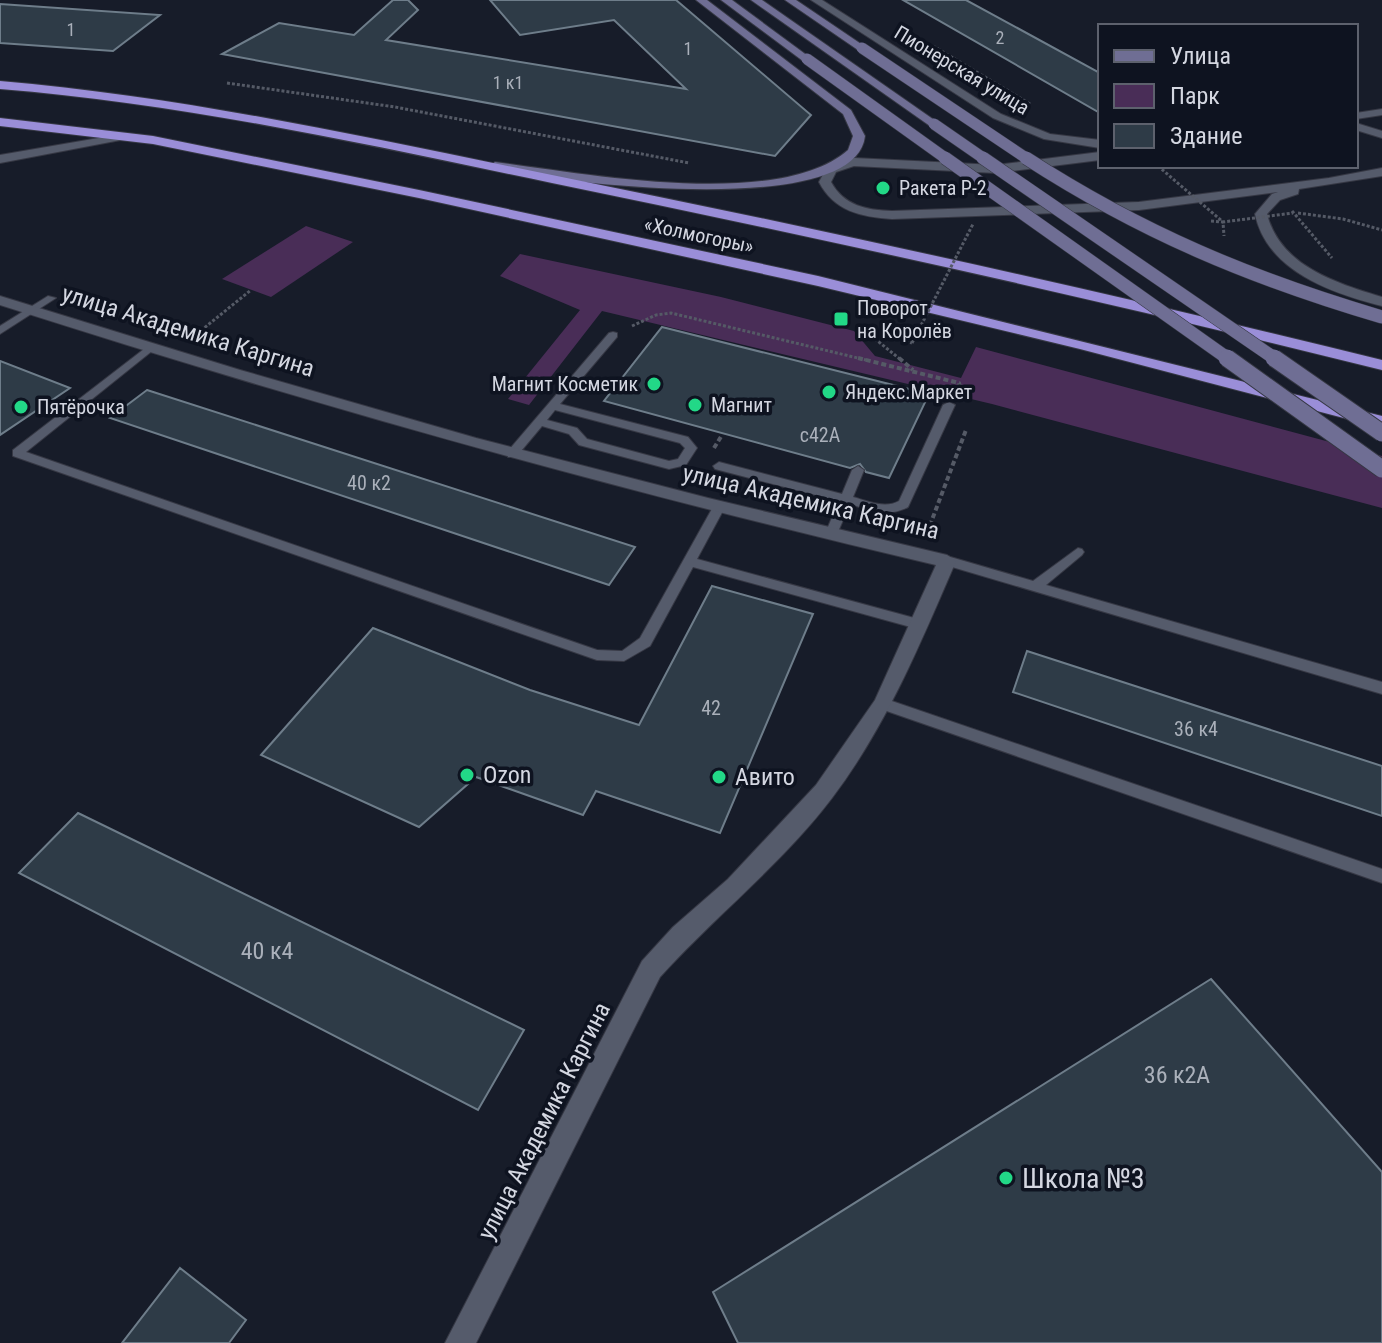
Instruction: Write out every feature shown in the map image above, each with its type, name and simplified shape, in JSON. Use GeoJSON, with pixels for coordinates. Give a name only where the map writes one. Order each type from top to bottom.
{"type":"FeatureCollection","features":[{"type":"Feature","properties":{"kind":"highway","name":"«Холмогоры»"},"geometry":{"type":"LineString","coordinates":[[0,85],[171,103],[458,161],[877,246],[1103,296],[1382,365]]}},
{"type":"Feature","properties":{"kind":"highway","name":"«Холмогоры»"},"geometry":{"type":"LineString","coordinates":[[0,122],[239,156],[818,281],[1084,345],[1382,422]]}},
{"type":"Feature","properties":{"kind":"main road"},"geometry":{"type":"LineString","coordinates":[[458,161],[613,180],[704,186],[784,180],[836,165],[857,147],[860,139],[855,122],[834,102],[701,0]]}},
{"type":"Feature","properties":{"kind":"main road"},"geometry":{"type":"LineString","coordinates":[[726,0],[1382,469]]}},
{"type":"Feature","properties":{"kind":"main road"},"geometry":{"type":"LineString","coordinates":[[756,0],[1382,433]]}},
{"type":"Feature","properties":{"kind":"main road","name":"Пионерская улица"},"geometry":{"type":"LineString","coordinates":[[790,0],[1092,198],[1155,233],[1218,263],[1295,291],[1382,317]]}},
{"type":"Feature","properties":{"kind":"street","name":"Пионерская улица"},"geometry":{"type":"LineString","coordinates":[[816,0],[1020,128],[1048,137],[1098,144]]}},
{"type":"Feature","properties":{"kind":"street"},"geometry":{"type":"LineString","coordinates":[[1358,116],[1382,112]]}},
{"type":"Feature","properties":{"kind":"street"},"geometry":{"type":"LineString","coordinates":[[1358,127],[1382,135]]}},
{"type":"Feature","properties":{"kind":"street"},"geometry":{"type":"LineString","coordinates":[[0,159],[122,137]]}},
{"type":"Feature","properties":{"kind":"street"},"geometry":{"type":"LineString","coordinates":[[1098,156],[996,169],[873,162],[836,165],[826,174],[825,182],[828,191],[847,206],[876,214],[1100,209],[1329,182],[1382,172]]}},
{"type":"Feature","properties":{"kind":"street"},"geometry":{"type":"LineString","coordinates":[[1329,182],[1276,197],[1261,214],[1262,226],[1268,238],[1291,261],[1337,285],[1382,302]]}},
{"type":"Feature","properties":{"kind":"street","name":"улица Академика Каргина"},"geometry":{"type":"LineString","coordinates":[[0,300],[148,349],[512,454],[947,561],[883,704],[824,792],[736,887],[682,935],[651,969],[460,1343]]}},
{"type":"Feature","properties":{"kind":"lane"},"geometry":{"type":"LineString","coordinates":[[0,331],[51,298]]}},
{"type":"Feature","properties":{"kind":"lane"},"geometry":{"type":"LineString","coordinates":[[512,454],[613,335]]}},
{"type":"Feature","properties":{"kind":"lane"},"geometry":{"type":"LineString","coordinates":[[148,349],[17,453],[610,657],[624,656],[645,642],[719,507]]}},
{"type":"Feature","properties":{"kind":"lane"},"geometry":{"type":"LineString","coordinates":[[719,466],[883,509],[895,509],[904,504],[949,405]]}},
{"type":"Feature","properties":{"kind":"lane"},"geometry":{"type":"LineString","coordinates":[[539,422],[573,431],[583,442],[669,465],[682,462],[691,448],[684,440],[553,406]]}},
{"type":"Feature","properties":{"kind":"lane"},"geometry":{"type":"LineString","coordinates":[[831,534],[858,470]]}},
{"type":"Feature","properties":{"kind":"lane"},"geometry":{"type":"LineString","coordinates":[[1035,587],[1078,552]]}},
{"type":"Feature","properties":{"kind":"lane"},"geometry":{"type":"LineString","coordinates":[[689,561],[918,624]]}},
{"type":"Feature","properties":{"kind":"lane"},"geometry":{"type":"LineString","coordinates":[[947,561],[1382,688]]}},
{"type":"Feature","properties":{"kind":"lane"},"geometry":{"type":"LineString","coordinates":[[883,704],[1382,876]]}},
{"type":"Feature","properties":{"kind":"path"},"geometry":{"type":"LineString","coordinates":[[921,39],[1039,109]]}},
{"type":"Feature","properties":{"kind":"path"},"geometry":{"type":"LineString","coordinates":[[227,83],[395,107],[690,163]]}},
{"type":"Feature","properties":{"kind":"path"},"geometry":{"type":"LineString","coordinates":[[1160,168],[1223,222],[1293,213],[1343,219],[1382,230]]}},
{"type":"Feature","properties":{"kind":"path"},"geometry":{"type":"LineString","coordinates":[[1293,213],[1333,259]]}},
{"type":"Feature","properties":{"kind":"path"},"geometry":{"type":"LineString","coordinates":[[887,333],[912,343],[973,224]]}},
{"type":"Feature","properties":{"kind":"path"},"geometry":{"type":"LineString","coordinates":[[171,355],[251,290]]}},
{"type":"Feature","properties":{"kind":"path"},"geometry":{"type":"LineString","coordinates":[[613,335],[656,315],[671,313],[959,383],[963,394]]}},
{"type":"Feature","properties":{"kind":"path"},"geometry":{"type":"LineString","coordinates":[[872,329],[874,338],[917,373]]}},
{"type":"Feature","properties":{"kind":"path"},"geometry":{"type":"LineString","coordinates":[[925,538],[967,428]]}},
{"type":"Feature","properties":{"kind":"green space"},"geometry":{"type":"Polygon","coordinates":[[[306,226],[353,242],[271,297],[222,279],[306,226]]]}},
{"type":"Feature","properties":{"kind":"green space"},"geometry":{"type":"Polygon","coordinates":[[[520,254],[721,297],[854,331],[875,356],[961,378],[976,347],[1382,456],[1382,508],[992,404],[602,311],[529,405],[508,399],[580,310],[500,276],[520,254]]]}},
{"type":"Feature","properties":{"kind":"building"},"geometry":{"type":"Polygon","coordinates":[[[393,0],[408,0],[418,10],[386,40],[686,89],[614,20],[520,35],[490,0],[676,0],[811,115],[775,156],[222,54],[279,23],[354,35],[393,0]]]}},
{"type":"Feature","properties":{"kind":"building"},"geometry":{"type":"Polygon","coordinates":[[[903,0],[966,0],[1098,72],[1098,112],[903,0]]]}},
{"type":"Feature","properties":{"kind":"building"},"geometry":{"type":"Polygon","coordinates":[[[0,4],[160,15],[113,51],[0,43],[0,4]]]}},
{"type":"Feature","properties":{"kind":"building"},"geometry":{"type":"Polygon","coordinates":[[[662,327],[929,394],[889,478],[866,472],[860,464],[850,468],[604,401],[662,327]]]}},
{"type":"Feature","properties":{"kind":"building","name":"Пятёрочка"},"geometry":{"type":"Polygon","coordinates":[[[0,361],[70,388],[0,435],[0,361]]]}},
{"type":"Feature","properties":{"kind":"building"},"geometry":{"type":"Polygon","coordinates":[[[147,390],[635,547],[609,585],[110,418],[147,390]]]}},
{"type":"Feature","properties":{"kind":"building"},"geometry":{"type":"Polygon","coordinates":[[[712,586],[813,614],[720,833],[596,791],[583,815],[476,777],[419,827],[261,755],[373,628],[530,690],[639,725],[712,586]]]}},
{"type":"Feature","properties":{"kind":"building"},"geometry":{"type":"Polygon","coordinates":[[[1027,651],[1382,766],[1382,816],[1013,692],[1027,651]]]}},
{"type":"Feature","properties":{"kind":"building"},"geometry":{"type":"Polygon","coordinates":[[[78,813],[524,1030],[478,1110],[19,873],[78,813]]]}},
{"type":"Feature","properties":{"kind":"building"},"geometry":{"type":"Polygon","coordinates":[[[1211,979],[1382,1172],[1382,1343],[738,1343],[713,1292],[1211,979]]]}},
{"type":"Feature","properties":{"kind":"building"},"geometry":{"type":"Polygon","coordinates":[[[180,1268],[246,1320],[229,1343],[122,1343],[180,1268]]]}},
{"type":"Feature","properties":{"kind":"place","name":"Ракета Р-2"},"geometry":{"type":"Point","coordinates":[883,188]}},
{"type":"Feature","properties":{"kind":"place","name":"Поворот на Королёв"},"geometry":{"type":"Point","coordinates":[841,319]}},
{"type":"Feature","properties":{"kind":"place","name":"Магнит Косметик"},"geometry":{"type":"Point","coordinates":[654,384]}},
{"type":"Feature","properties":{"kind":"place","name":"Яндекс.Маркет"},"geometry":{"type":"Point","coordinates":[829,392]}},
{"type":"Feature","properties":{"kind":"place","name":"Магнит"},"geometry":{"type":"Point","coordinates":[695,405]}},
{"type":"Feature","properties":{"kind":"place","name":"Пятёрочка"},"geometry":{"type":"Point","coordinates":[21,407]}},
{"type":"Feature","properties":{"kind":"place","name":"Ozon"},"geometry":{"type":"Point","coordinates":[467,775]}},
{"type":"Feature","properties":{"kind":"place","name":"Авито"},"geometry":{"type":"Point","coordinates":[719,777]}},
{"type":"Feature","properties":{"kind":"place","name":"Школа №3"},"geometry":{"type":"Point","coordinates":[1006,1178]}}]}
